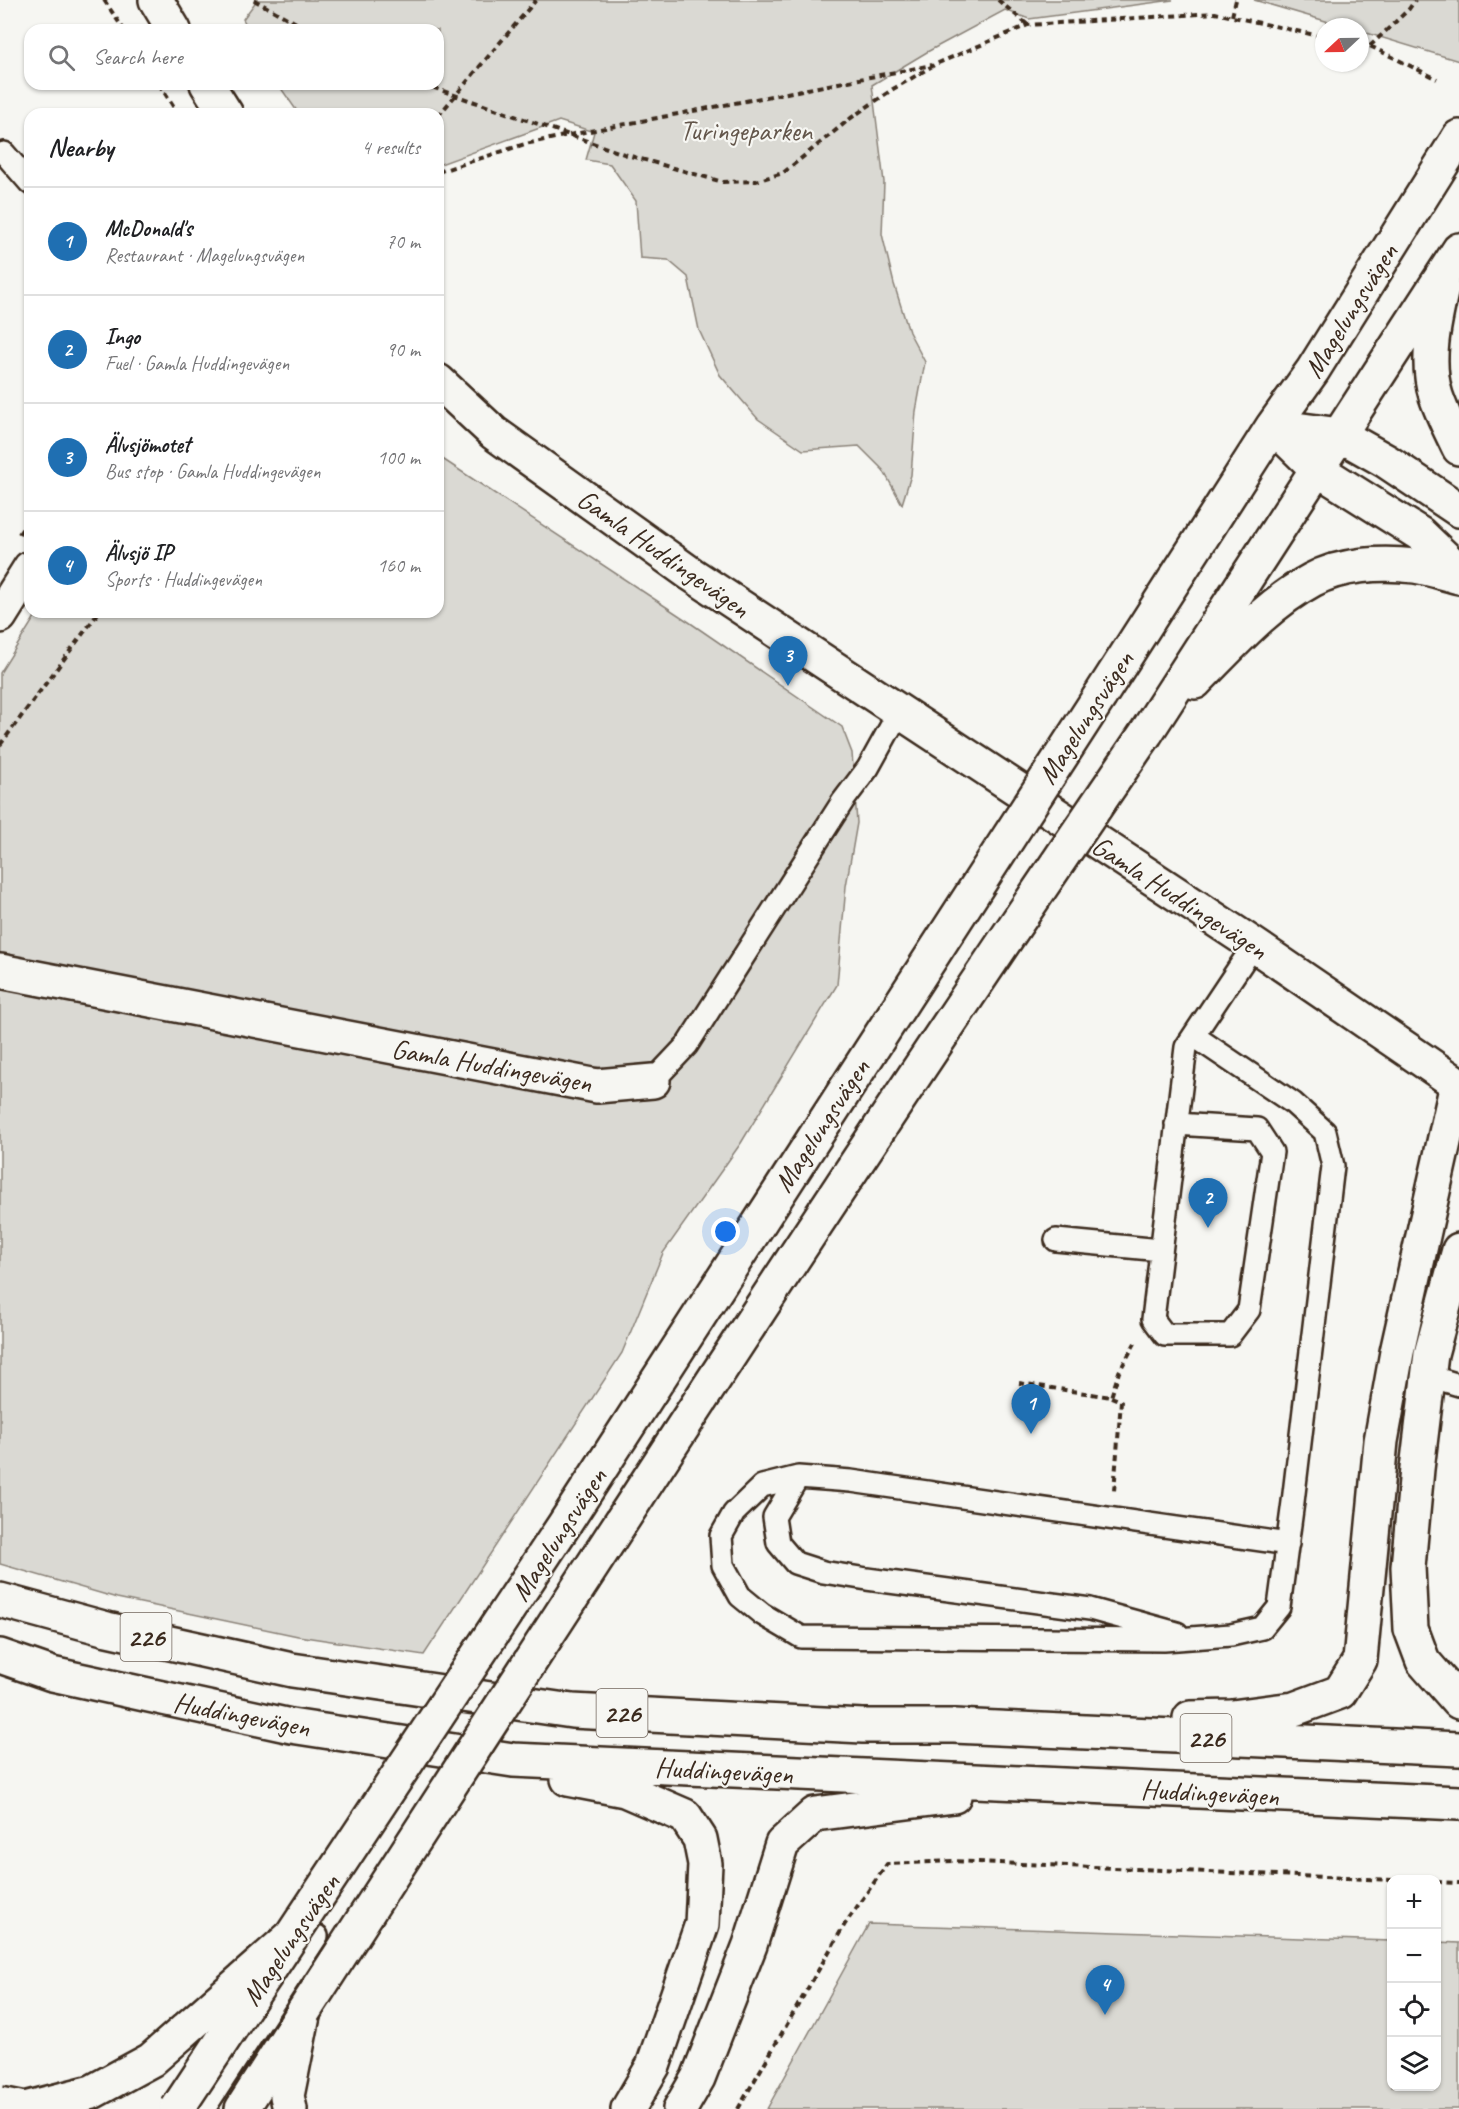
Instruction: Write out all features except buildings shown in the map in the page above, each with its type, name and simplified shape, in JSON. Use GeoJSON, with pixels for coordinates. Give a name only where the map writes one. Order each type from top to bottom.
{"type":"FeatureCollection","features":[{"type":"Feature","properties":{"kind":"main road"},"geometry":{"type":"LineString","coordinates":[[156,0],[170,24]]}},
{"type":"Feature","properties":{"kind":"main road"},"geometry":{"type":"LineString","coordinates":[[211,90],[222,108]]}},
{"type":"Feature","properties":{"kind":"main road","name":"Magelungsvägen"},"geometry":{"type":"LineString","coordinates":[[177,2109],[305,1936],[564,1526],[1273,426],[1312,370],[1459,137]]}},
{"type":"Feature","properties":{"kind":"main road"},"geometry":{"type":"LineString","coordinates":[[1453,260],[1433,328],[1431,369],[1436,396],[1459,448]]}},
{"type":"Feature","properties":{"kind":"main road","name":"Magelungsvägen"},"geometry":{"type":"LineString","coordinates":[[242,2109],[620,1524],[991,959],[1146,733],[1453,260]]}},
{"type":"Feature","properties":{"kind":"main road","name":"Gamla Huddingevägen"},"geometry":{"type":"LineString","coordinates":[[444,387],[494,433],[691,574],[1458,1082]]}},
{"type":"Feature","properties":{"kind":"main road"},"geometry":{"type":"LineString","coordinates":[[1273,426],[1340,435],[1386,461],[1459,510]]}},
{"type":"Feature","properties":{"kind":"main road"},"geometry":{"type":"LineString","coordinates":[[1273,426],[1317,470],[1420,534],[1459,571]]}},
{"type":"Feature","properties":{"kind":"main road"},"geometry":{"type":"LineString","coordinates":[[1146,733],[1248,630],[1280,601],[1313,579],[1365,565],[1416,566],[1459,577]]}},
{"type":"Feature","properties":{"kind":"main road"},"geometry":{"type":"LineString","coordinates":[[0,616],[24,578]]}},
{"type":"Feature","properties":{"kind":"main road","name":"Gamla Huddingevägen"},"geometry":{"type":"LineString","coordinates":[[0,971],[597,1086],[653,1081]]}},
{"type":"Feature","properties":{"kind":"main road"},"geometry":{"type":"LineString","coordinates":[[954,1726],[1232,1717],[1294,1709],[1340,1692],[1360,1660],[1381,1441],[1396,1352],[1458,1082]]}},
{"type":"Feature","properties":{"kind":"main road"},"geometry":{"type":"LineString","coordinates":[[1459,1250],[1431,1354],[1444,1381],[1417,1469],[1408,1567],[1411,1629],[1423,1661],[1459,1702]]}},
{"type":"Feature","properties":{"kind":"main road","name":"Huddingevägen"},"geometry":{"type":"LineString","coordinates":[[0,1600],[107,1629],[292,1670],[572,1711],[863,1726],[954,1726],[1459,1749]]}},
{"type":"Feature","properties":{"kind":"main road","name":"Huddingevägen"},"geometry":{"type":"LineString","coordinates":[[0,1656],[52,1674],[291,1726],[513,1760],[1459,1803]]}},
{"type":"Feature","properties":{"kind":"main road"},"geometry":{"type":"LineString","coordinates":[[0,1678],[52,1674]]}},
{"type":"Feature","properties":{"kind":"main road"},"geometry":{"type":"LineString","coordinates":[[513,1760],[564,1778],[625,1790],[685,1816],[700,1839],[705,1864],[702,1924],[653,2066],[628,2109]]}},
{"type":"Feature","properties":{"kind":"main road"},"geometry":{"type":"LineString","coordinates":[[681,2109],[698,2078],[750,1945],[782,1844],[814,1814],[1045,1785]]}},
{"type":"Feature","properties":{"kind":"main road"},"geometry":{"type":"LineString","coordinates":[[0,2104],[25,2109],[92,2092],[152,2060],[305,1936]]}},
{"type":"Feature","properties":{"kind":"main road"},"geometry":{"type":"LineString","coordinates":[[290,2109],[288,2096],[304,2011]]}},
{"type":"Feature","properties":{"kind":"lane"},"geometry":{"type":"LineString","coordinates":[[4,153],[24,176]]}},
{"type":"Feature","properties":{"kind":"lane","name":"Gamla Huddingevägen"},"geometry":{"type":"LineString","coordinates":[[653,1081],[687,1045],[843,801],[868,768],[899,712]]}},
{"type":"Feature","properties":{"kind":"lane"},"geometry":{"type":"LineString","coordinates":[[1176,1124],[1257,1129],[1272,1152],[1249,1310],[1230,1335],[1166,1335],[1153,1319],[1176,1124],[1186,1047],[1254,945]]}},
{"type":"Feature","properties":{"kind":"lane"},"geometry":{"type":"LineString","coordinates":[[1194,1036],[1293,1103],[1325,1132],[1333,1166],[1288,1544],[1279,1606],[1262,1628],[1231,1635],[1164,1640],[801,1637],[762,1614],[740,1596],[723,1565],[721,1536],[734,1513],[762,1486],[798,1477],[851,1481],[1288,1544]]}},
{"type":"Feature","properties":{"kind":"lane"},"geometry":{"type":"LineString","coordinates":[[1056,1240],[1161,1250]]}},
{"type":"Feature","properties":{"kind":"lane"},"geometry":{"type":"LineString","coordinates":[[798,1477],[774,1517],[778,1543],[795,1563],[823,1572],[867,1579],[1090,1609],[1195,1638]]}},
{"type":"Feature","properties":{"kind":"lane"},"geometry":{"type":"LineString","coordinates":[[204,2109],[305,1936]]}},
{"type":"Feature","properties":{"kind":"lane"},"geometry":{"type":"LineString","coordinates":[[0,2098],[22,2109]]}},
{"type":"Feature","properties":{"kind":"path"},"geometry":{"type":"LineString","coordinates":[[104,0],[120,24]]}},
{"type":"Feature","properties":{"kind":"path"},"geometry":{"type":"LineString","coordinates":[[254,0],[298,24]]}},
{"type":"Feature","properties":{"kind":"path"},"geometry":{"type":"LineString","coordinates":[[444,109],[536,0]]}},
{"type":"Feature","properties":{"kind":"path"},"geometry":{"type":"LineString","coordinates":[[998,0],[1028,25]]}},
{"type":"Feature","properties":{"kind":"path"},"geometry":{"type":"LineString","coordinates":[[1232,16],[1236,0]]}},
{"type":"Feature","properties":{"kind":"path"},"geometry":{"type":"LineString","coordinates":[[1414,0],[1409,9],[1370,46],[1437,79]]}},
{"type":"Feature","properties":{"kind":"path"},"geometry":{"type":"LineString","coordinates":[[442,90],[627,155],[723,182],[756,181],[783,173],[851,118],[893,89],[936,64],[1028,25],[1215,13],[1315,35]]}},
{"type":"Feature","properties":{"kind":"path"},"geometry":{"type":"LineString","coordinates":[[444,170],[525,144],[936,64]]}},
{"type":"Feature","properties":{"kind":"path"},"geometry":{"type":"LineString","coordinates":[[163,90],[174,108]]}},
{"type":"Feature","properties":{"kind":"path"},"geometry":{"type":"LineString","coordinates":[[0,745],[95,618]]}},
{"type":"Feature","properties":{"kind":"path"},"geometry":{"type":"LineString","coordinates":[[1111,1396],[1119,1372],[1128,1355]]}},
{"type":"Feature","properties":{"kind":"path"},"geometry":{"type":"LineString","coordinates":[[1019,1383],[1111,1396],[1121,1401],[1112,1518]]}},
{"type":"Feature","properties":{"kind":"path"},"geometry":{"type":"LineString","coordinates":[[738,2109],[845,1924],[887,1864],[953,1861],[1387,1880]]}},
{"type":"Feature","properties":{"kind":"path"},"geometry":{"type":"LineString","coordinates":[[1441,1882],[1459,1883]]}},
{"type":"Feature","properties":{"kind":"green space","name":"Turingeparken"},"geometry":{"type":"Polygon","coordinates":[[[257,0],[1173,0],[1029,19],[1005,10],[872,85],[884,182],[882,234],[909,332],[925,362],[916,411],[911,475],[902,504],[883,470],[859,446],[803,450],[758,419],[720,375],[699,330],[688,277],[668,260],[640,258],[636,201],[610,164],[586,160],[594,132],[559,121],[444,163],[444,108],[295,108],[282,90],[444,90],[444,24],[246,24],[243,19],[257,0]]]}},
{"type":"Feature","properties":{"kind":"green space"},"geometry":{"type":"Polygon","coordinates":[[[1254,0],[1459,0],[1459,61],[1369,34],[1369,18],[1315,18],[1254,0]]]}},
{"type":"Feature","properties":{"kind":"green space"},"geometry":{"type":"Polygon","coordinates":[[[444,460],[689,622],[842,727],[852,753],[857,823],[846,886],[837,985],[741,1143],[663,1253],[622,1353],[424,1655],[298,1636],[117,1598],[0,1564],[0,673],[34,618],[444,618],[444,460]]]}},
{"type":"Feature","properties":{"kind":"green space"},"geometry":{"type":"Polygon","coordinates":[[[869,1924],[1387,1941],[1387,2091],[1441,2091],[1441,1942],[1459,1943],[1459,2109],[767,2109],[869,1924]]]}},
{"type":"Feature","properties":{"kind":"place","name":"Älvsjömotet"},"geometry":{"type":"Point","coordinates":[788,686]}},
{"type":"Feature","properties":{"kind":"place","name":"Ingo"},"geometry":{"type":"Point","coordinates":[1208,1228]}},
{"type":"Feature","properties":{"kind":"place","name":"McDonald's"},"geometry":{"type":"Point","coordinates":[1031,1434]}},
{"type":"Feature","properties":{"kind":"place","name":"Älvsjö IP"},"geometry":{"type":"Point","coordinates":[1105,2015]}}]}
